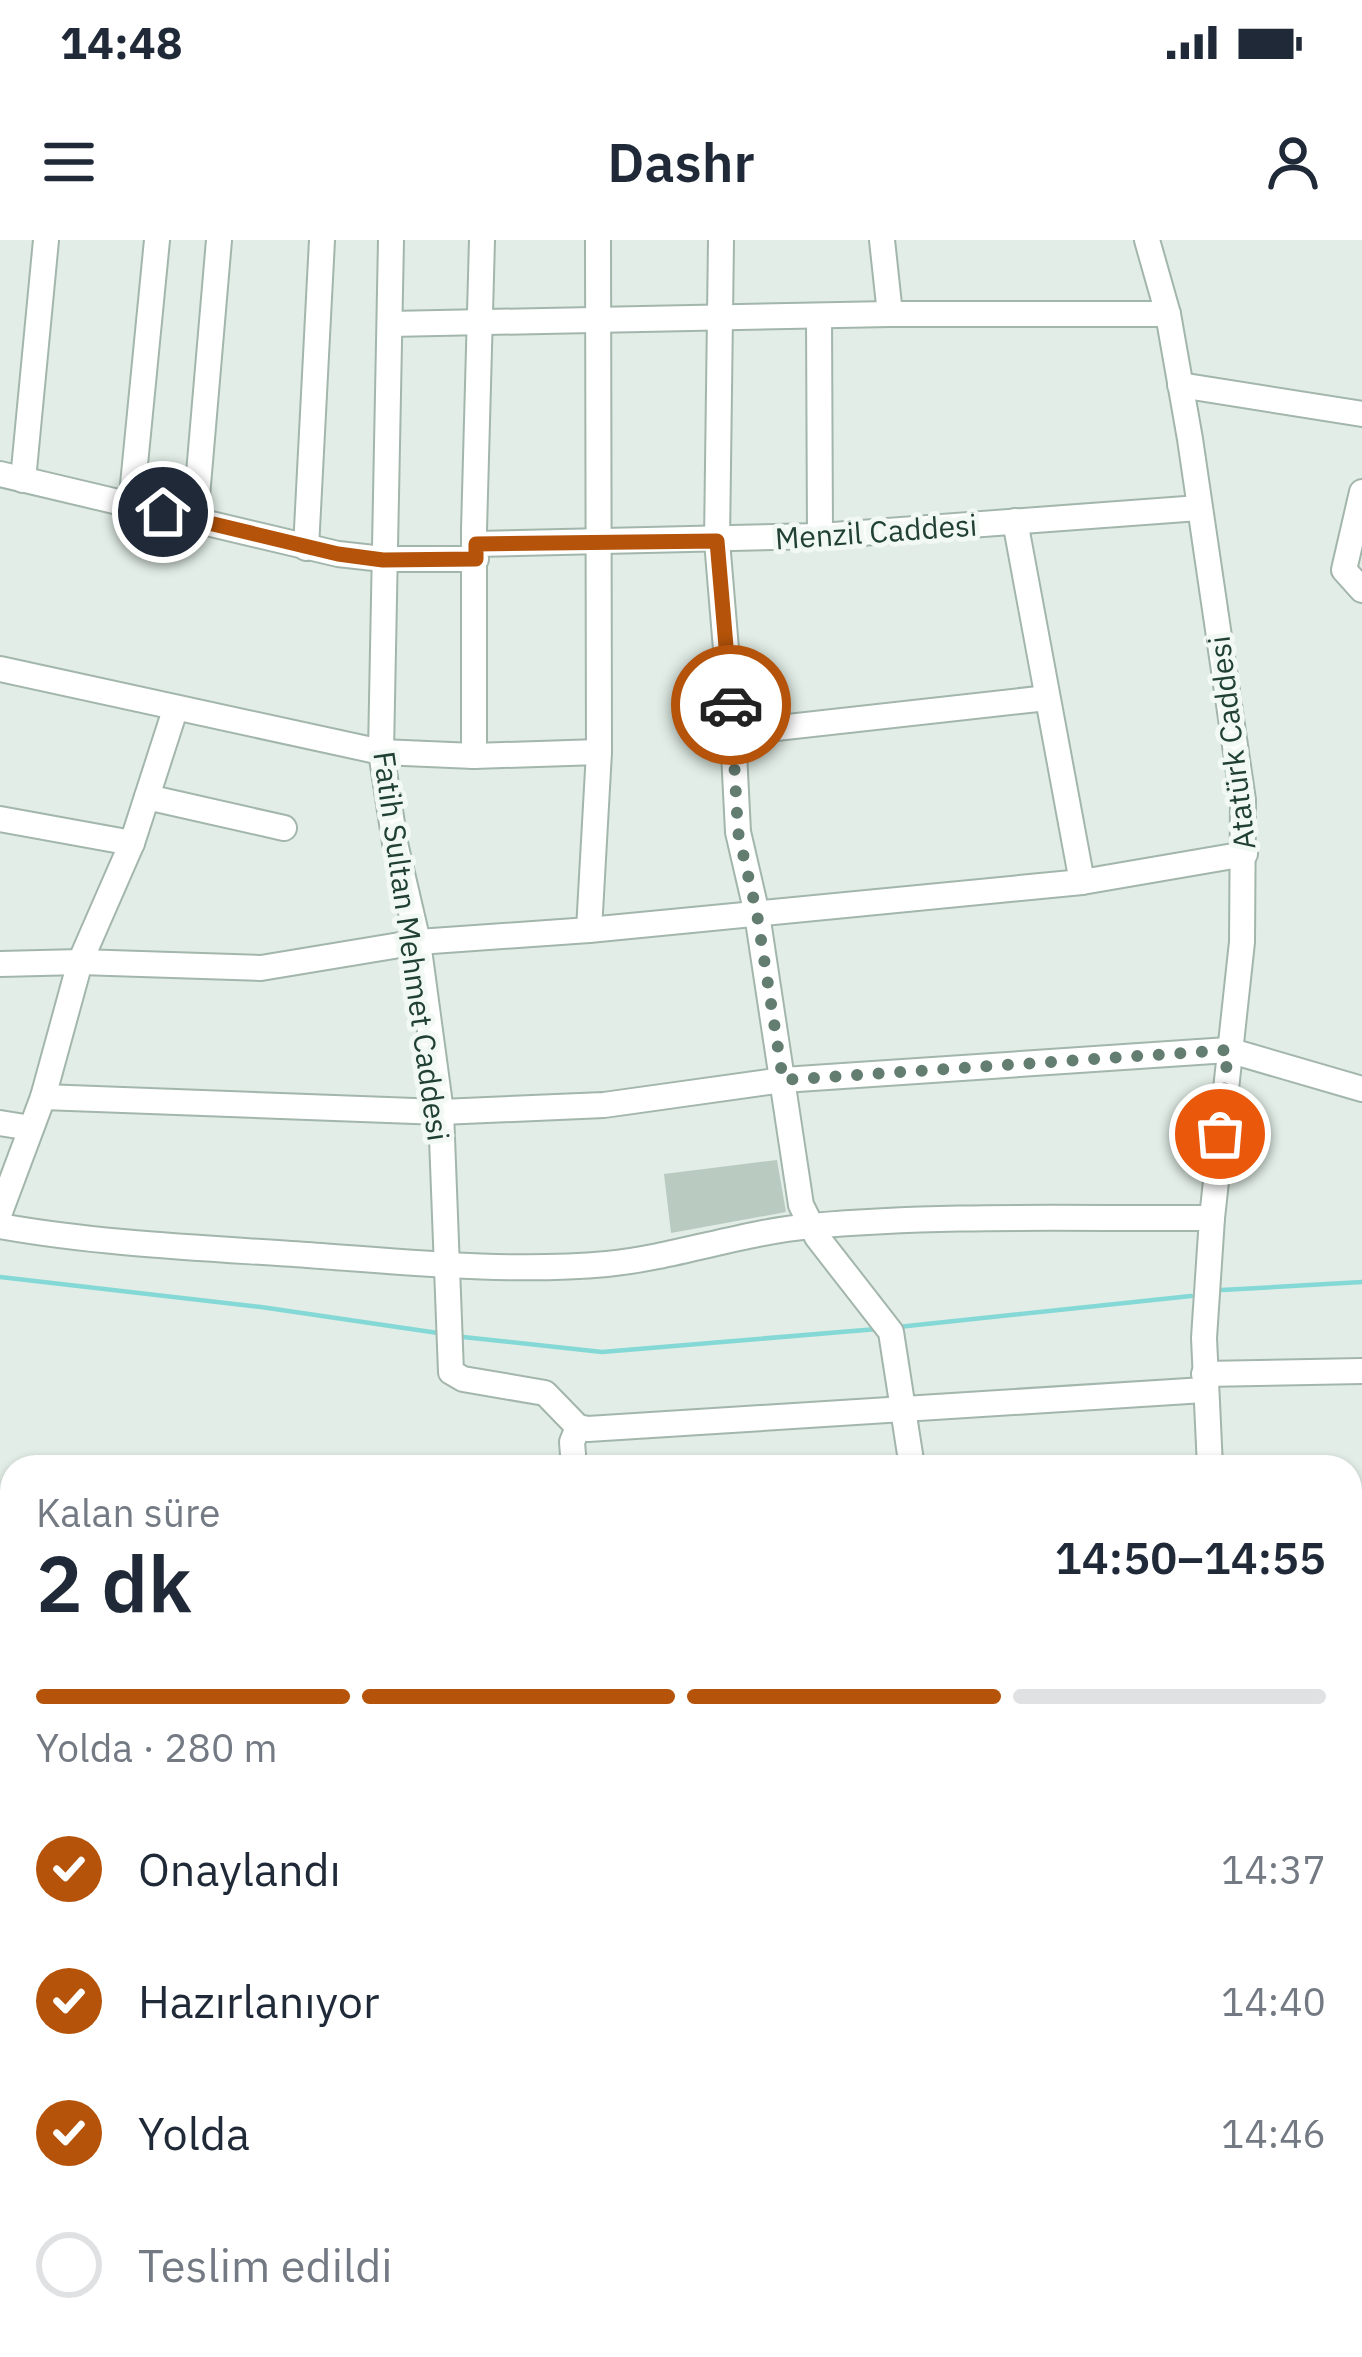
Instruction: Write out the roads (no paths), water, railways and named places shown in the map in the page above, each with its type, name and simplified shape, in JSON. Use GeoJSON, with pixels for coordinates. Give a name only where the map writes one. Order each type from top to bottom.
{"type":"FeatureCollection","features":[{"type":"Feature","properties":{"kind":"street"},"geometry":{"type":"LineString","coordinates":[[11,477],[46,240]]}},
{"type":"Feature","properties":{"kind":"street"},"geometry":{"type":"LineString","coordinates":[[131,505],[157,240]]}},
{"type":"Feature","properties":{"kind":"street"},"geometry":{"type":"LineString","coordinates":[[195,520],[219,240]]}},
{"type":"Feature","properties":{"kind":"street"},"geometry":{"type":"LineString","coordinates":[[306,548],[322,240]]}},
{"type":"Feature","properties":{"kind":"street","name":"Fatih Sultan Mehmet Caddesi"},"geometry":{"type":"LineString","coordinates":[[392,240],[381,752],[395,843],[418,942],[441,1112],[450,1265],[449,1364],[463,1379],[545,1393],[578,1427]]}},
{"type":"Feature","properties":{"kind":"street"},"geometry":{"type":"LineString","coordinates":[[474,756],[482,240]]}},
{"type":"Feature","properties":{"kind":"street"},"geometry":{"type":"LineString","coordinates":[[589,930],[599,752],[598,240]]}},
{"type":"Feature","properties":{"kind":"street"},"geometry":{"type":"LineString","coordinates":[[721,240],[717,541],[738,832],[757,914],[801,1205],[809,1226],[891,1332],[910,1455]]}},
{"type":"Feature","properties":{"kind":"street"},"geometry":{"type":"LineString","coordinates":[[883,240],[890,314]]}},
{"type":"Feature","properties":{"kind":"street","name":"Atatürk Caddesi"},"geometry":{"type":"LineString","coordinates":[[1147,240],[1168,314],[1243,800],[1242,942],[1212,1218],[1204,1382],[1209,1455]]}},
{"type":"Feature","properties":{"kind":"street"},"geometry":{"type":"LineString","coordinates":[[390,324],[1168,314]]}},
{"type":"Feature","properties":{"kind":"street"},"geometry":{"type":"LineString","coordinates":[[819,316],[820,536]]}},
{"type":"Feature","properties":{"kind":"street"},"geometry":{"type":"LineString","coordinates":[[1180,385],[1362,414]]}},
{"type":"Feature","properties":{"kind":"street","name":"Menzil Caddesi"},"geometry":{"type":"LineString","coordinates":[[11,477],[306,548],[383,560],[600,543],[820,536],[1199,508]]}},
{"type":"Feature","properties":{"kind":"street"},"geometry":{"type":"LineString","coordinates":[[1362,492],[1359,521],[1344,569],[1362,590]]}},
{"type":"Feature","properties":{"kind":"street"},"geometry":{"type":"LineString","coordinates":[[1015,520],[1082,882]]}},
{"type":"Feature","properties":{"kind":"street"},"geometry":{"type":"LineString","coordinates":[[0,669],[381,752],[474,756],[599,752]]}},
{"type":"Feature","properties":{"kind":"street"},"geometry":{"type":"LineString","coordinates":[[733,733],[1047,698]]}},
{"type":"Feature","properties":{"kind":"street"},"geometry":{"type":"LineString","coordinates":[[0,1212],[43,1097],[80,962],[132,843],[175,710]]}},
{"type":"Feature","properties":{"kind":"street"},"geometry":{"type":"LineString","coordinates":[[147,796],[284,829]]}},
{"type":"Feature","properties":{"kind":"street"},"geometry":{"type":"LineString","coordinates":[[0,819],[132,843]]}},
{"type":"Feature","properties":{"kind":"street"},"geometry":{"type":"LineString","coordinates":[[0,964],[261,968],[418,942],[1082,882],[1245,854]]}},
{"type":"Feature","properties":{"kind":"street"},"geometry":{"type":"LineString","coordinates":[[43,1097],[441,1112],[604,1105],[783,1080],[1228,1050],[1362,1089]]}},
{"type":"Feature","properties":{"kind":"street"},"geometry":{"type":"LineString","coordinates":[[0,1123],[32,1128]]}},
{"type":"Feature","properties":{"kind":"street"},"geometry":{"type":"LineString","coordinates":[[0,1226],[54,1235],[450,1265],[609,1264],[809,1226],[963,1218],[1212,1218]]}},
{"type":"Feature","properties":{"kind":"street"},"geometry":{"type":"LineString","coordinates":[[573,1455],[578,1427],[904,1411],[1362,1370]]}},
{"type":"Feature","properties":{"kind":"waterway"},"geometry":{"type":"LineString","coordinates":[[0,1277],[438,1333]]}},
{"type":"Feature","properties":{"kind":"waterway"},"geometry":{"type":"LineString","coordinates":[[1222,1290],[1362,1282]]}},
{"type":"Feature","properties":{"kind":"waterway"},"geometry":{"type":"LineString","coordinates":[[898,1327],[1191,1296]]}},
{"type":"Feature","properties":{"kind":"waterway"},"geometry":{"type":"LineString","coordinates":[[463,1337],[602,1352],[877,1329]]}}]}
